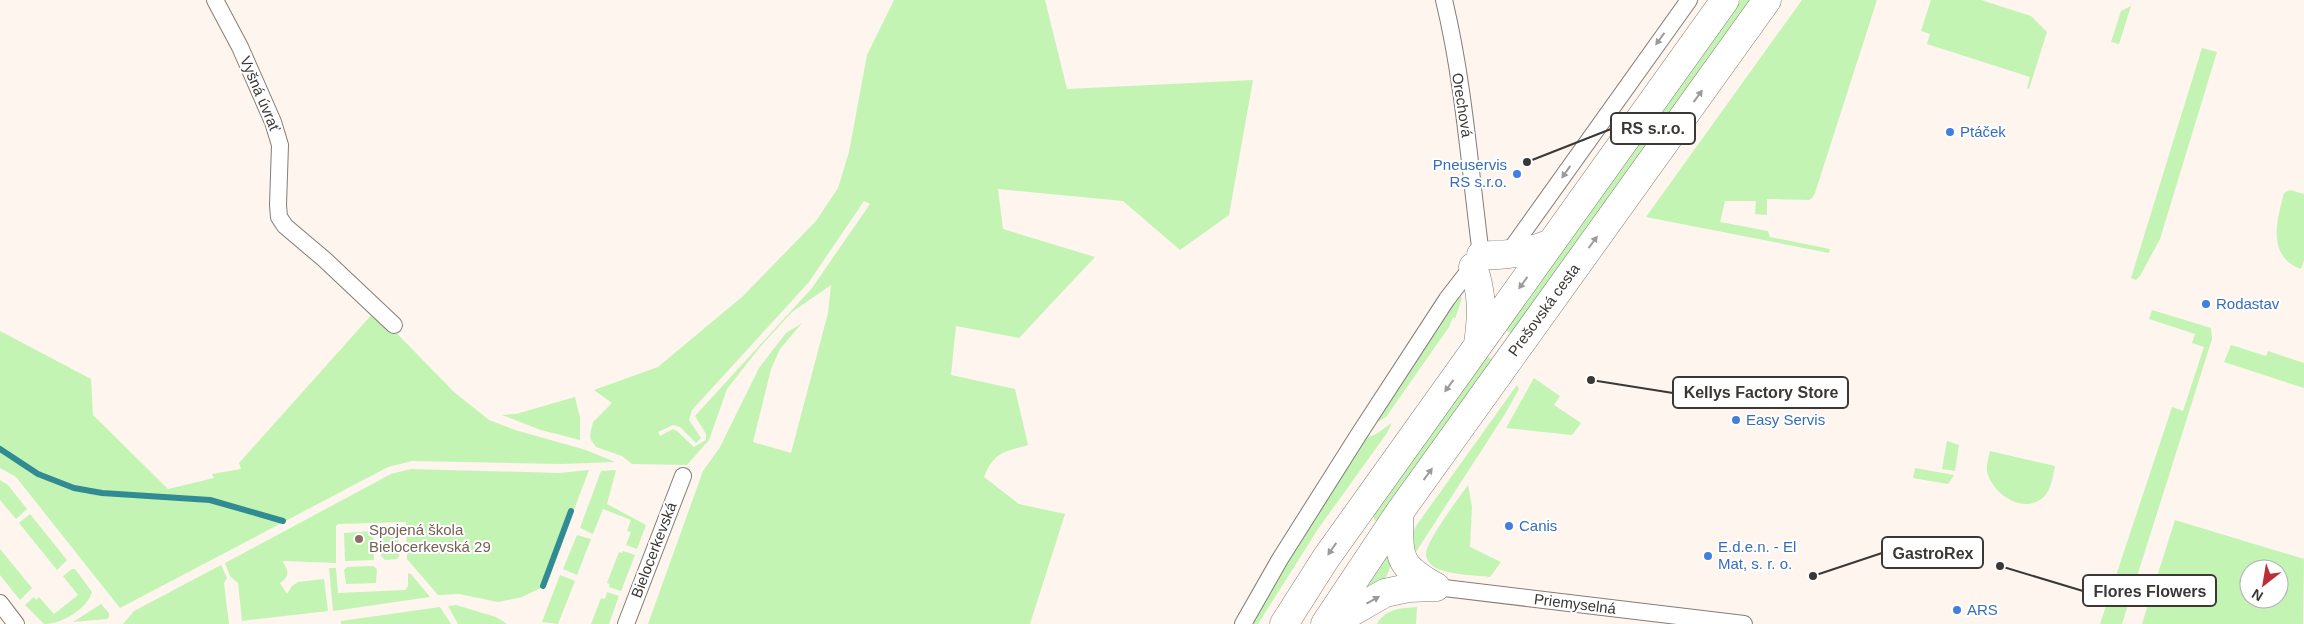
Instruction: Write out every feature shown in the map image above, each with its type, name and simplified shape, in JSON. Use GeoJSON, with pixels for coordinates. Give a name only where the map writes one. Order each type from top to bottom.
{"type":"FeatureCollection","features":[{"type":"Feature","properties":{"kind":"highway"},"geometry":{"type":"LineString","coordinates":[[1284,624],[1326,558],[1725,0]]}},
{"type":"Feature","properties":{"kind":"highway","name":"Prešovská cesta"},"geometry":{"type":"LineString","coordinates":[[1325,624],[1399,513],[1767,0]]}},
{"type":"Feature","properties":{"kind":"highway"},"geometry":{"type":"LineString","coordinates":[[1477,346],[1486,260],[1536,250],[1551,243]]}},
{"type":"Feature","properties":{"kind":"highway"},"geometry":{"type":"LineString","coordinates":[[1399,513],[1401,558],[1412,573],[1436,587]]}},
{"type":"Feature","properties":{"kind":"highway"},"geometry":{"type":"LineString","coordinates":[[1331,624],[1385,594],[1408,588],[1436,587]]}},
{"type":"Feature","properties":{"kind":"street","name":"Vyšná úvrať"},"geometry":{"type":"LineString","coordinates":[[215,0],[240,47],[273,122],[280,145],[279,217],[286,226],[324,258],[394,325]]}},
{"type":"Feature","properties":{"kind":"street","name":"Orechová"},"geometry":{"type":"LineString","coordinates":[[1444,0],[1450,24],[1486,260]]}},
{"type":"Feature","properties":{"kind":"street"},"geometry":{"type":"LineString","coordinates":[[1243,624],[1311,508],[1447,299],[1486,260],[1514,245],[1689,0]]}},
{"type":"Feature","properties":{"kind":"street","name":"Bielocerkevská"},"geometry":{"type":"LineString","coordinates":[[626,624],[683,476]]}},
{"type":"Feature","properties":{"kind":"street","name":"Priemyselná"},"geometry":{"type":"LineString","coordinates":[[1436,587],[1744,624]]}},
{"type":"Feature","properties":{"kind":"street"},"geometry":{"type":"LineString","coordinates":[[0,603],[16,624]]}},
{"type":"Feature","properties":{"kind":"green space"},"geometry":{"type":"Polygon","coordinates":[[[894,0],[1045,0],[1067,89],[1253,80],[1229,215],[1180,250],[1123,201],[998,189],[1003,229],[1095,257],[1019,338],[956,326],[951,375],[1015,389],[1028,445],[1001,454],[992,462],[984,477],[1019,504],[1065,514],[1030,624],[648,624],[703,471],[720,447],[759,368],[786,333],[802,323],[780,349],[771,369],[753,442],[791,453],[828,313],[831,285],[792,312],[760,347],[727,389],[709,440],[687,465],[632,464],[622,456],[596,447],[590,435],[593,422],[612,403],[594,390],[658,367],[743,296],[816,221],[838,188],[849,152],[867,55],[894,0]],[[864,201],[809,282],[692,410],[689,420],[701,438],[696,443],[680,427],[673,425],[658,432],[660,436],[673,429],[694,447],[706,440],[706,434],[695,416],[812,288],[870,204],[864,201]]]}},
{"type":"Feature","properties":{"kind":"green space"},"geometry":{"type":"Polygon","coordinates":[[[1741,0],[1753,0],[1512,334],[1505,330],[1741,0]]]}},
{"type":"Feature","properties":{"kind":"green space"},"geometry":{"type":"Polygon","coordinates":[[[1802,0],[1877,0],[1815,193],[1809,200],[1767,199],[1767,215],[1755,214],[1756,201],[1725,201],[1720,222],[1768,231],[1770,237],[1830,249],[1829,253],[1646,217],[1802,0]]]}},
{"type":"Feature","properties":{"kind":"green space"},"geometry":{"type":"Polygon","coordinates":[[[1931,0],[1981,0],[2031,16],[2047,32],[2029,89],[2027,88],[2030,77],[1927,44],[1930,34],[1921,31],[1931,0]]]}},
{"type":"Feature","properties":{"kind":"green space"},"geometry":{"type":"Polygon","coordinates":[[[2131,6],[2119,44],[2111,42],[2121,11],[2131,6]]]}},
{"type":"Feature","properties":{"kind":"green space"},"geometry":{"type":"Polygon","coordinates":[[[2202,48],[2217,52],[2160,239],[2136,280],[2131,278],[2202,48]]]}},
{"type":"Feature","properties":{"kind":"green space"},"geometry":{"type":"Polygon","coordinates":[[[2290,190],[2304,194],[2304,260],[2301,269],[2290,263],[2278,246],[2277,225],[2279,214],[2284,193],[2290,190]]]}},
{"type":"Feature","properties":{"kind":"green space"},"geometry":{"type":"Polygon","coordinates":[[[1460,296],[1462,298],[1455,319],[1453,317],[1449,327],[1386,417],[1376,423],[1460,296]]]}},
{"type":"Feature","properties":{"kind":"green space"},"geometry":{"type":"Polygon","coordinates":[[[2152,310],[2211,328],[2212,339],[2122,624],[2100,624],[2172,407],[2183,411],[2204,347],[2192,343],[2195,334],[2149,319],[2152,310]]]}},
{"type":"Feature","properties":{"kind":"green space"},"geometry":{"type":"Polygon","coordinates":[[[375,311],[454,392],[489,420],[515,430],[586,450],[615,462],[562,464],[412,461],[388,467],[120,608],[16,477],[0,468],[0,331],[91,379],[93,415],[168,489],[214,478],[212,474],[241,469],[239,463],[375,311]]]}},
{"type":"Feature","properties":{"kind":"green space"},"geometry":{"type":"Polygon","coordinates":[[[2231,345],[2266,356],[2268,351],[2304,363],[2304,388],[2224,362],[2231,345]]]}},
{"type":"Feature","properties":{"kind":"green space"},"geometry":{"type":"Polygon","coordinates":[[[1487,356],[1494,361],[1379,520],[1375,521],[1373,516],[1487,356]]]}},
{"type":"Feature","properties":{"kind":"green space"},"geometry":{"type":"Polygon","coordinates":[[[1534,378],[1560,396],[1554,405],[1581,423],[1572,435],[1506,428],[1534,378]]]}},
{"type":"Feature","properties":{"kind":"green space"},"geometry":{"type":"Polygon","coordinates":[[[1517,385],[1519,389],[1505,414],[1414,555],[1411,537],[1416,526],[1517,385]]]}},
{"type":"Feature","properties":{"kind":"green space"},"geometry":{"type":"Polygon","coordinates":[[[575,397],[580,417],[580,440],[541,430],[502,415],[516,414],[575,397]]]}},
{"type":"Feature","properties":{"kind":"green space"},"geometry":{"type":"Polygon","coordinates":[[[1392,423],[1387,433],[1318,529],[1258,624],[1251,624],[1283,567],[1364,437],[1375,434],[1392,423]]]}},
{"type":"Feature","properties":{"kind":"green space"},"geometry":{"type":"Polygon","coordinates":[[[1947,441],[1959,445],[1955,471],[1942,469],[1947,441]]]}},
{"type":"Feature","properties":{"kind":"green space"},"geometry":{"type":"Polygon","coordinates":[[[1990,451],[2055,466],[2047,493],[2031,504],[2021,504],[2003,496],[1990,480],[1987,471],[1990,451]]]}},
{"type":"Feature","properties":{"kind":"green space"},"geometry":{"type":"Polygon","coordinates":[[[1915,468],[1954,475],[1948,484],[1913,478],[1915,468]]]}},
{"type":"Feature","properties":{"kind":"green space"},"geometry":{"type":"Polygon","coordinates":[[[411,469],[560,473],[589,470],[545,586],[522,597],[498,602],[459,594],[438,595],[407,559],[406,522],[338,524],[336,526],[336,563],[282,561],[286,567],[287,575],[280,583],[287,594],[292,586],[298,582],[324,579],[328,611],[242,621],[238,583],[230,576],[225,563],[391,474],[411,469]]]}},
{"type":"Feature","properties":{"kind":"green space"},"geometry":{"type":"Polygon","coordinates":[[[616,470],[607,504],[646,525],[637,549],[626,545],[631,532],[627,531],[631,520],[603,509],[593,534],[580,528],[601,471],[616,470]]]}},
{"type":"Feature","properties":{"kind":"green space"},"geometry":{"type":"Polygon","coordinates":[[[0,480],[8,485],[27,509],[16,519],[0,500],[0,480]]]}},
{"type":"Feature","properties":{"kind":"green space"},"geometry":{"type":"Polygon","coordinates":[[[1468,485],[1472,507],[1470,547],[1501,562],[1490,577],[1447,572],[1436,568],[1426,557],[1427,548],[1431,540],[1468,485]]]}},
{"type":"Feature","properties":{"kind":"green space"},"geometry":{"type":"Polygon","coordinates":[[[30,514],[67,560],[57,570],[19,523],[30,514]]]}},
{"type":"Feature","properties":{"kind":"green space"},"geometry":{"type":"Polygon","coordinates":[[[2175,520],[2304,559],[2303,624],[2142,624],[2175,520]]]}},
{"type":"Feature","properties":{"kind":"green space"},"geometry":{"type":"Polygon","coordinates":[[[383,530],[398,531],[399,556],[397,559],[385,560],[381,556],[380,533],[383,530]]]}},
{"type":"Feature","properties":{"kind":"green space"},"geometry":{"type":"Polygon","coordinates":[[[373,531],[374,560],[345,561],[344,533],[373,531]]]}},
{"type":"Feature","properties":{"kind":"green space"},"geometry":{"type":"Polygon","coordinates":[[[577,535],[591,539],[577,575],[563,569],[577,535]]]}},
{"type":"Feature","properties":{"kind":"green space"},"geometry":{"type":"Polygon","coordinates":[[[0,549],[32,588],[20,600],[0,575],[0,549]]]}},
{"type":"Feature","properties":{"kind":"green space"},"geometry":{"type":"Polygon","coordinates":[[[623,551],[635,555],[621,591],[609,587],[610,584],[607,583],[619,552],[622,553],[623,551]]]}},
{"type":"Feature","properties":{"kind":"green space"},"geometry":{"type":"Polygon","coordinates":[[[1386,554],[1391,566],[1382,586],[1354,600],[1386,554]]]}},
{"type":"Feature","properties":{"kind":"green space"},"geometry":{"type":"Polygon","coordinates":[[[221,565],[227,578],[224,583],[229,624],[123,624],[134,611],[221,565]]]}},
{"type":"Feature","properties":{"kind":"green space"},"geometry":{"type":"Polygon","coordinates":[[[373,566],[377,569],[376,583],[346,584],[344,570],[347,567],[373,566]]]}},
{"type":"Feature","properties":{"kind":"green space"},"geometry":{"type":"Polygon","coordinates":[[[329,568],[336,568],[338,593],[405,590],[408,586],[408,573],[411,574],[430,597],[333,611],[329,568]]]}},
{"type":"Feature","properties":{"kind":"green space"},"geometry":{"type":"Polygon","coordinates":[[[72,569],[75,569],[92,592],[89,598],[73,614],[58,621],[44,624],[25,605],[34,597],[36,600],[39,597],[54,614],[78,595],[63,576],[72,569]]]}},
{"type":"Feature","properties":{"kind":"green space"},"geometry":{"type":"Polygon","coordinates":[[[560,575],[575,581],[558,624],[542,622],[560,575]]]}},
{"type":"Feature","properties":{"kind":"green space"},"geometry":{"type":"Polygon","coordinates":[[[607,592],[619,596],[609,624],[591,624],[601,598],[605,599],[607,592]]]}},
{"type":"Feature","properties":{"kind":"green space"},"geometry":{"type":"Polygon","coordinates":[[[101,604],[109,613],[107,619],[73,622],[101,604]]]}},
{"type":"Feature","properties":{"kind":"green space"},"geometry":{"type":"Polygon","coordinates":[[[456,605],[496,617],[507,624],[458,624],[448,606],[456,605]]]}},
{"type":"Feature","properties":{"kind":"green space"},"geometry":{"type":"Polygon","coordinates":[[[440,607],[451,624],[341,624],[341,621],[440,607]]]}},
{"type":"Feature","properties":{"kind":"green space"},"geometry":{"type":"Polygon","coordinates":[[[1417,607],[1416,624],[1377,624],[1389,612],[1417,607]]]}},
{"type":"Feature","properties":{"kind":"waterway"},"geometry":{"type":"LineString","coordinates":[[0,449],[38,474],[74,488],[102,493],[210,500],[283,521]]}},
{"type":"Feature","properties":{"kind":"waterway"},"geometry":{"type":"LineString","coordinates":[[543,586],[571,511]]}},
{"type":"Feature","properties":{"kind":"place","name":"Ptáček"},"geometry":{"type":"Point","coordinates":[1950,132]}},
{"type":"Feature","properties":{"kind":"place","name":"RS s.r.o."},"geometry":{"type":"Point","coordinates":[1527,162]}},
{"type":"Feature","properties":{"kind":"place","name":"Pneuservis RS s.r.o."},"geometry":{"type":"Point","coordinates":[1517,174]}},
{"type":"Feature","properties":{"kind":"place","name":"Rodastav"},"geometry":{"type":"Point","coordinates":[2206,304]}},
{"type":"Feature","properties":{"kind":"place","name":"Kellys Factory Store"},"geometry":{"type":"Point","coordinates":[1591,380]}},
{"type":"Feature","properties":{"kind":"place","name":"Easy Servis"},"geometry":{"type":"Point","coordinates":[1736,420]}},
{"type":"Feature","properties":{"kind":"place","name":"Canis"},"geometry":{"type":"Point","coordinates":[1509,526]}},
{"type":"Feature","properties":{"kind":"place","name":"Spojená škola Bielocerkevská 29"},"geometry":{"type":"Point","coordinates":[359,539]}},
{"type":"Feature","properties":{"kind":"place","name":"E.d.e.n. - El Mat, s. r. o."},"geometry":{"type":"Point","coordinates":[1708,556]}},
{"type":"Feature","properties":{"kind":"place","name":"Flores Flowers"},"geometry":{"type":"Point","coordinates":[2000,566]}},
{"type":"Feature","properties":{"kind":"place","name":"GastroRex"},"geometry":{"type":"Point","coordinates":[1813,576]}},
{"type":"Feature","properties":{"kind":"place","name":"ARS"},"geometry":{"type":"Point","coordinates":[1957,610]}}]}
